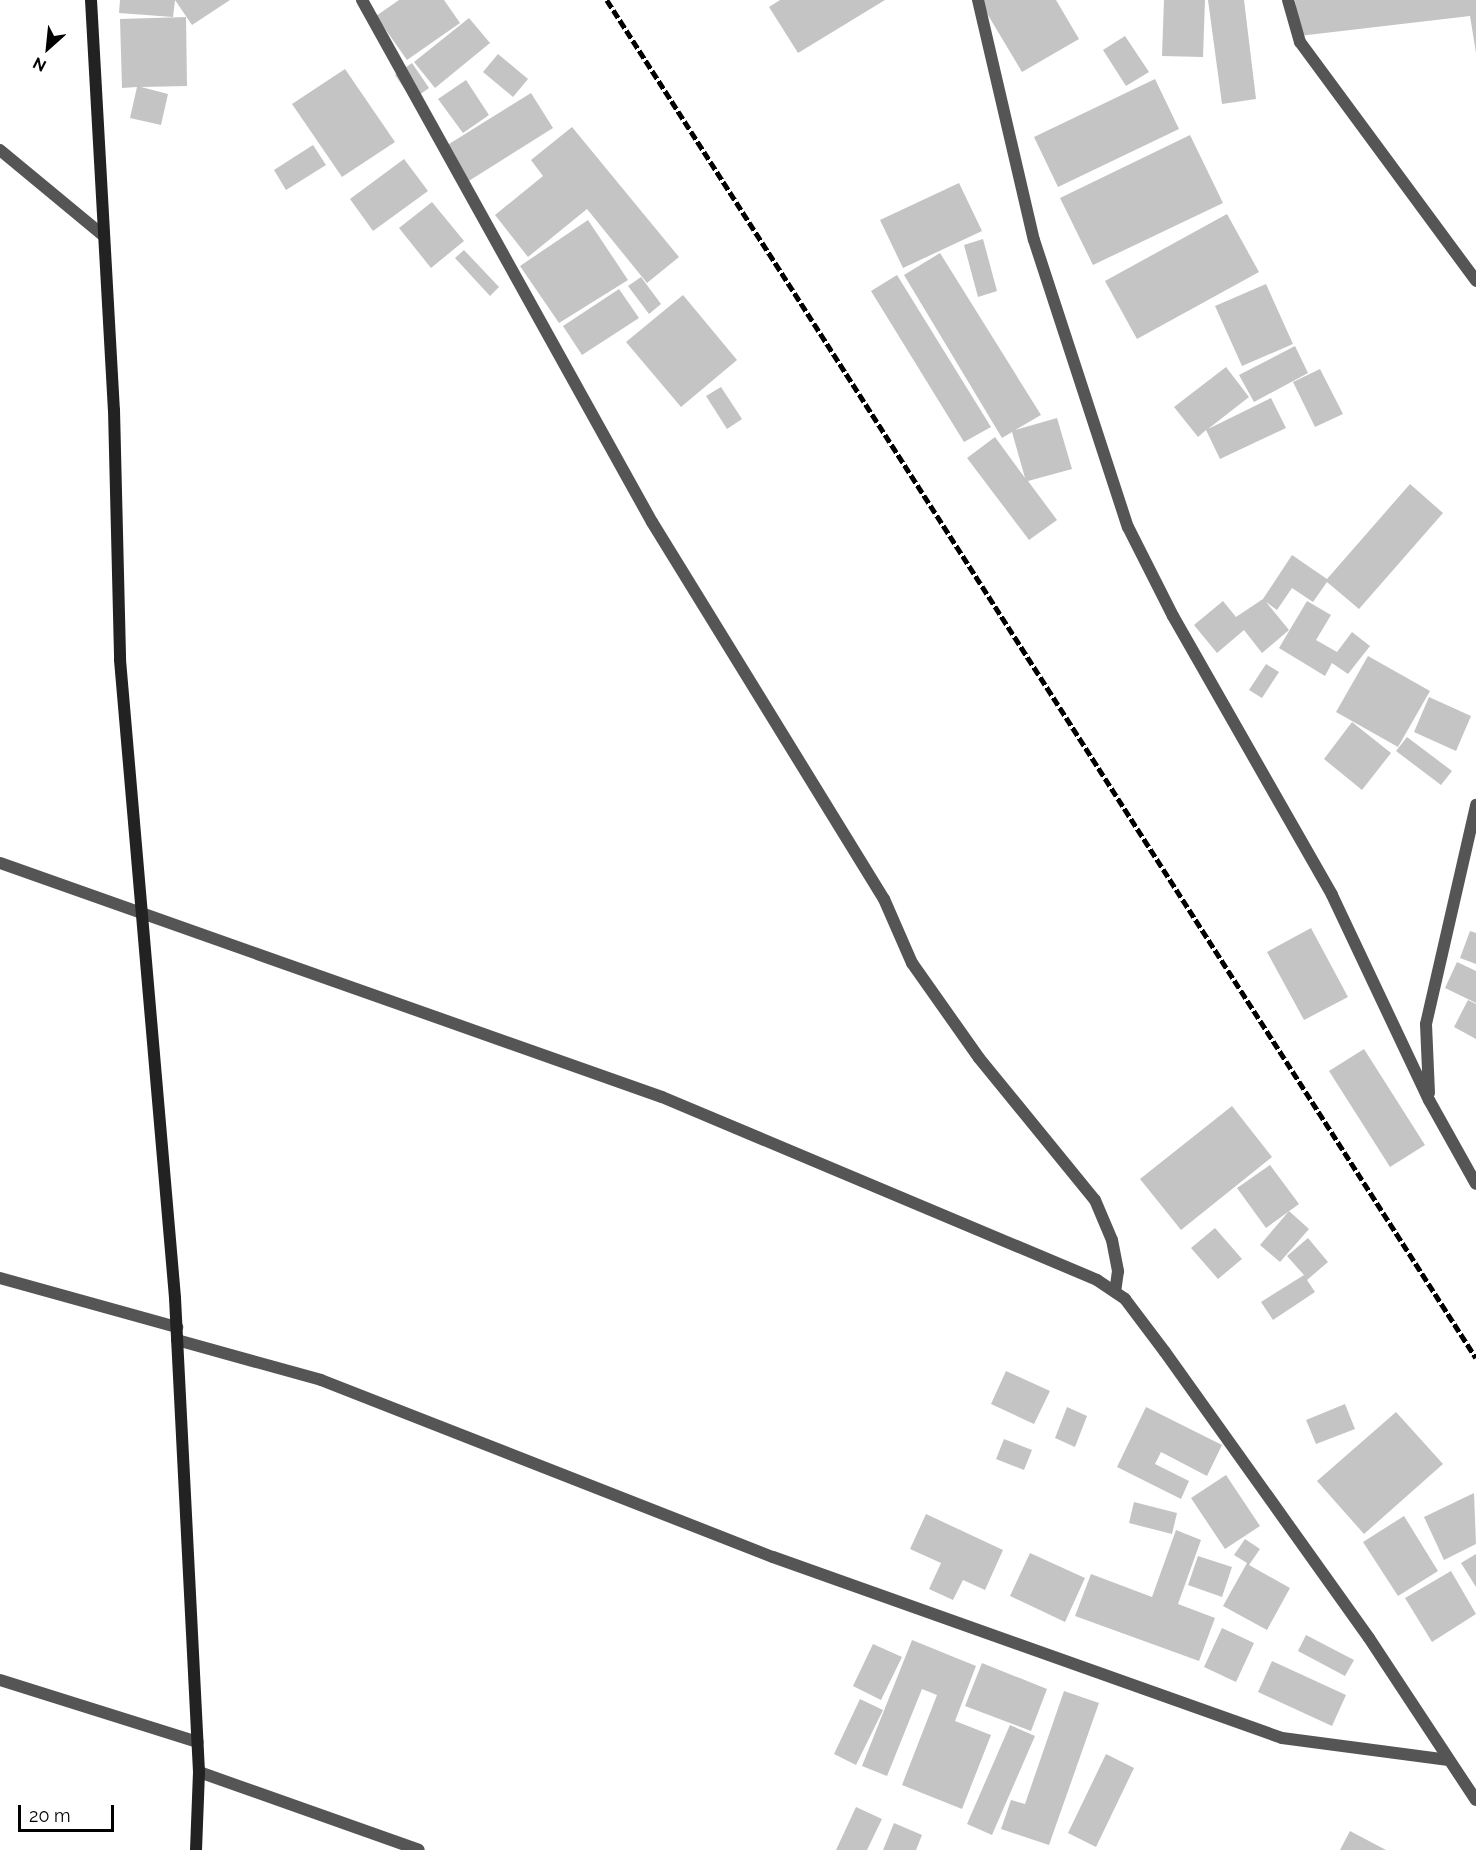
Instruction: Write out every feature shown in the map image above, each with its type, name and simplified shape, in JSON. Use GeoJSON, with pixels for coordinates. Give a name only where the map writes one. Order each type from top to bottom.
{"type":"FeatureCollection","features":[{"type":"Feature","properties":{"kind":"street"},"geometry":{"type":"LineString","coordinates":[[91,0],[104,236],[120,660],[177,1327],[198,1742],[196,1850]]}},
{"type":"Feature","properties":{"kind":"street"},"geometry":{"type":"LineString","coordinates":[[362,0],[652,522],[884,899],[912,963],[979,1058],[1095,1200],[1114,1251],[1115,1293]]}},
{"type":"Feature","properties":{"kind":"street"},"geometry":{"type":"LineString","coordinates":[[978,0],[1034,240],[1128,527],[1173,616],[1332,895],[1429,1100],[1476,1184]]}},
{"type":"Feature","properties":{"kind":"street"},"geometry":{"type":"LineString","coordinates":[[1288,0],[1300,42],[1476,282]]}},
{"type":"Feature","properties":{"kind":"street"},"geometry":{"type":"LineString","coordinates":[[0,150],[104,236]]}},
{"type":"Feature","properties":{"kind":"street"},"geometry":{"type":"LineString","coordinates":[[1429,1100],[1426,1024],[1476,805]]}},
{"type":"Feature","properties":{"kind":"street"},"geometry":{"type":"LineString","coordinates":[[0,863],[662,1096],[1115,1293],[1166,1352],[1476,1800]]}},
{"type":"Feature","properties":{"kind":"street"},"geometry":{"type":"LineString","coordinates":[[0,1278],[177,1327]]}},
{"type":"Feature","properties":{"kind":"street"},"geometry":{"type":"LineString","coordinates":[[177,1340],[321,1380],[773,1557],[1282,1738],[1449,1760]]}},
{"type":"Feature","properties":{"kind":"street"},"geometry":{"type":"LineString","coordinates":[[0,1680],[198,1742]]}},
{"type":"Feature","properties":{"kind":"street"},"geometry":{"type":"LineString","coordinates":[[199,1772],[419,1850]]}},
{"type":"Feature","properties":{"kind":"building"},"geometry":{"type":"Polygon","coordinates":[[[120,0],[175,0],[173,17],[119,13],[120,0]]]}},
{"type":"Feature","properties":{"kind":"building"},"geometry":{"type":"Polygon","coordinates":[[[175,0],[230,0],[192,25],[175,0]]]}},
{"type":"Feature","properties":{"kind":"building"},"geometry":{"type":"Polygon","coordinates":[[[399,0],[444,0],[460,23],[407,60],[376,16],[399,0]]]}},
{"type":"Feature","properties":{"kind":"building"},"geometry":{"type":"Polygon","coordinates":[[[780,0],[885,0],[798,53],[769,7],[780,0]]]}},
{"type":"Feature","properties":{"kind":"building"},"geometry":{"type":"Polygon","coordinates":[[[979,0],[1056,0],[1079,39],[1022,72],[979,0]]]}},
{"type":"Feature","properties":{"kind":"building"},"geometry":{"type":"Polygon","coordinates":[[[1164,0],[1205,0],[1203,57],[1162,56],[1164,0]]]}},
{"type":"Feature","properties":{"kind":"building"},"geometry":{"type":"Polygon","coordinates":[[[1208,0],[1244,0],[1256,99],[1222,104],[1208,0]]]}},
{"type":"Feature","properties":{"kind":"building"},"geometry":{"type":"Polygon","coordinates":[[[1295,0],[1476,0],[1476,53],[1470,16],[1299,36],[1295,0]]]}},
{"type":"Feature","properties":{"kind":"building"},"geometry":{"type":"Polygon","coordinates":[[[186,17],[187,86],[141,87],[168,94],[161,125],[130,118],[137,87],[122,88],[120,19],[186,17]]]}},
{"type":"Feature","properties":{"kind":"building"},"geometry":{"type":"Polygon","coordinates":[[[469,18],[490,43],[435,88],[414,62],[469,18]]]}},
{"type":"Feature","properties":{"kind":"building"},"geometry":{"type":"Polygon","coordinates":[[[1125,36],[1149,72],[1126,86],[1103,50],[1125,36]]]}},
{"type":"Feature","properties":{"kind":"building"},"geometry":{"type":"Polygon","coordinates":[[[498,54],[528,79],[513,97],[483,72],[498,54]]]}},
{"type":"Feature","properties":{"kind":"building"},"geometry":{"type":"Polygon","coordinates":[[[412,63],[429,88],[412,100],[395,75],[412,63]]]}},
{"type":"Feature","properties":{"kind":"building"},"geometry":{"type":"Polygon","coordinates":[[[345,69],[395,142],[342,177],[292,104],[345,69]]]}},
{"type":"Feature","properties":{"kind":"building"},"geometry":{"type":"Polygon","coordinates":[[[1155,79],[1179,129],[1058,187],[1034,137],[1155,79]]]}},
{"type":"Feature","properties":{"kind":"building"},"geometry":{"type":"Polygon","coordinates":[[[466,80],[489,115],[463,133],[438,99],[466,80]]]}},
{"type":"Feature","properties":{"kind":"building"},"geometry":{"type":"Polygon","coordinates":[[[531,93],[553,128],[464,184],[441,149],[531,93]]]}},
{"type":"Feature","properties":{"kind":"building"},"geometry":{"type":"Polygon","coordinates":[[[572,127],[679,257],[647,283],[587,209],[528,257],[495,215],[543,176],[531,160],[572,127]]]}},
{"type":"Feature","properties":{"kind":"building"},"geometry":{"type":"Polygon","coordinates":[[[1190,135],[1223,203],[1093,265],[1060,198],[1190,135]]]}},
{"type":"Feature","properties":{"kind":"building"},"geometry":{"type":"Polygon","coordinates":[[[313,145],[326,165],[286,190],[274,170],[313,145]]]}},
{"type":"Feature","properties":{"kind":"building"},"geometry":{"type":"Polygon","coordinates":[[[404,159],[428,191],[373,231],[350,199],[404,159]]]}},
{"type":"Feature","properties":{"kind":"building"},"geometry":{"type":"Polygon","coordinates":[[[959,183],[982,231],[903,268],[880,220],[959,183]]]}},
{"type":"Feature","properties":{"kind":"building"},"geometry":{"type":"Polygon","coordinates":[[[432,202],[464,241],[431,268],[399,228],[432,202]]]}},
{"type":"Feature","properties":{"kind":"building"},"geometry":{"type":"Polygon","coordinates":[[[1227,214],[1259,272],[1137,339],[1105,281],[1227,214]]]}},
{"type":"Feature","properties":{"kind":"building"},"geometry":{"type":"Polygon","coordinates":[[[588,220],[628,280],[559,323],[520,266],[588,220]]]}},
{"type":"Feature","properties":{"kind":"building"},"geometry":{"type":"Polygon","coordinates":[[[983,239],[997,291],[978,297],[964,245],[983,239]]]}},
{"type":"Feature","properties":{"kind":"building"},"geometry":{"type":"Polygon","coordinates":[[[464,250],[499,287],[490,296],[455,258],[464,250]]]}},
{"type":"Feature","properties":{"kind":"building"},"geometry":{"type":"Polygon","coordinates":[[[940,253],[1041,415],[1015,430],[1057,418],[1072,469],[1028,481],[1057,520],[1029,540],[967,458],[995,437],[1025,478],[1012,432],[1002,438],[904,275],[940,253]]]}},
{"type":"Feature","properties":{"kind":"building"},"geometry":{"type":"Polygon","coordinates":[[[897,275],[991,427],[964,442],[871,291],[897,275]]]}},
{"type":"Feature","properties":{"kind":"building"},"geometry":{"type":"Polygon","coordinates":[[[641,277],[661,304],[649,314],[628,286],[641,277]]]}},
{"type":"Feature","properties":{"kind":"building"},"geometry":{"type":"Polygon","coordinates":[[[1266,284],[1293,344],[1242,366],[1215,306],[1266,284]]]}},
{"type":"Feature","properties":{"kind":"building"},"geometry":{"type":"Polygon","coordinates":[[[619,289],[639,318],[582,355],[563,326],[619,289]]]}},
{"type":"Feature","properties":{"kind":"building"},"geometry":{"type":"Polygon","coordinates":[[[683,295],[737,360],[681,407],[626,342],[683,295]]]}},
{"type":"Feature","properties":{"kind":"building"},"geometry":{"type":"Polygon","coordinates":[[[1295,346],[1308,373],[1254,402],[1239,375],[1295,346]]]}},
{"type":"Feature","properties":{"kind":"building"},"geometry":{"type":"Polygon","coordinates":[[[1226,367],[1249,397],[1208,429],[1271,398],[1286,428],[1220,459],[1206,430],[1198,437],[1174,407],[1226,367]]]}},
{"type":"Feature","properties":{"kind":"building"},"geometry":{"type":"Polygon","coordinates":[[[1320,369],[1343,414],[1315,427],[1293,382],[1320,369]]]}},
{"type":"Feature","properties":{"kind":"building"},"geometry":{"type":"Polygon","coordinates":[[[721,387],[742,419],[727,429],[706,396],[721,387]]]}},
{"type":"Feature","properties":{"kind":"building"},"geometry":{"type":"Polygon","coordinates":[[[1410,484],[1443,513],[1359,609],[1327,582],[1313,602],[1292,588],[1277,610],[1266,602],[1289,630],[1262,653],[1244,630],[1217,653],[1194,625],[1223,601],[1236,617],[1263,599],[1292,555],[1327,579],[1410,484]]]}},
{"type":"Feature","properties":{"kind":"building"},"geometry":{"type":"Polygon","coordinates":[[[1307,601],[1331,615],[1316,640],[1337,652],[1352,632],[1370,646],[1348,674],[1332,663],[1325,676],[1279,648],[1307,601]]]}},
{"type":"Feature","properties":{"kind":"building"},"geometry":{"type":"Polygon","coordinates":[[[1368,656],[1430,691],[1398,747],[1336,712],[1368,656]]]}},
{"type":"Feature","properties":{"kind":"building"},"geometry":{"type":"Polygon","coordinates":[[[1266,664],[1279,672],[1262,698],[1249,690],[1266,664]]]}},
{"type":"Feature","properties":{"kind":"building"},"geometry":{"type":"Polygon","coordinates":[[[1429,697],[1471,716],[1456,751],[1414,732],[1429,697]]]}},
{"type":"Feature","properties":{"kind":"building"},"geometry":{"type":"Polygon","coordinates":[[[1352,722],[1391,753],[1362,790],[1324,759],[1352,722]]]}},
{"type":"Feature","properties":{"kind":"building"},"geometry":{"type":"Polygon","coordinates":[[[1407,737],[1452,771],[1441,785],[1396,751],[1407,737]]]}},
{"type":"Feature","properties":{"kind":"building"},"geometry":{"type":"Polygon","coordinates":[[[1311,928],[1348,997],[1304,1020],[1267,952],[1311,928]]]}},
{"type":"Feature","properties":{"kind":"building"},"geometry":{"type":"Polygon","coordinates":[[[1470,931],[1476,933],[1476,964],[1460,958],[1470,931]]]}},
{"type":"Feature","properties":{"kind":"building"},"geometry":{"type":"Polygon","coordinates":[[[1457,962],[1476,971],[1476,1003],[1445,988],[1457,962]]]}},
{"type":"Feature","properties":{"kind":"building"},"geometry":{"type":"Polygon","coordinates":[[[1468,1000],[1476,1004],[1476,1039],[1454,1027],[1468,1000]]]}},
{"type":"Feature","properties":{"kind":"building"},"geometry":{"type":"Polygon","coordinates":[[[1364,1049],[1425,1145],[1390,1167],[1329,1071],[1364,1049]]]}},
{"type":"Feature","properties":{"kind":"building"},"geometry":{"type":"Polygon","coordinates":[[[1232,1106],[1272,1157],[1181,1230],[1140,1179],[1232,1106]]]}},
{"type":"Feature","properties":{"kind":"building"},"geometry":{"type":"Polygon","coordinates":[[[1270,1165],[1299,1204],[1266,1228],[1237,1188],[1270,1165]]]}},
{"type":"Feature","properties":{"kind":"building"},"geometry":{"type":"Polygon","coordinates":[[[1289,1211],[1309,1229],[1280,1262],[1260,1245],[1289,1211]]]}},
{"type":"Feature","properties":{"kind":"building"},"geometry":{"type":"Polygon","coordinates":[[[1215,1228],[1242,1259],[1218,1279],[1191,1248],[1215,1228]]]}},
{"type":"Feature","properties":{"kind":"building"},"geometry":{"type":"Polygon","coordinates":[[[1308,1238],[1328,1262],[1307,1280],[1315,1292],[1273,1320],[1261,1302],[1304,1275],[1287,1256],[1308,1238]]]}},
{"type":"Feature","properties":{"kind":"building"},"geometry":{"type":"Polygon","coordinates":[[[1006,1371],[1050,1391],[1034,1424],[991,1404],[1006,1371]]]}},
{"type":"Feature","properties":{"kind":"building"},"geometry":{"type":"Polygon","coordinates":[[[1345,1404],[1355,1429],[1316,1444],[1306,1420],[1345,1404]]]}},
{"type":"Feature","properties":{"kind":"building"},"geometry":{"type":"Polygon","coordinates":[[[1067,1407],[1087,1416],[1075,1447],[1055,1438],[1067,1407]]]}},
{"type":"Feature","properties":{"kind":"building"},"geometry":{"type":"Polygon","coordinates":[[[1146,1407],[1222,1445],[1207,1476],[1161,1452],[1155,1464],[1189,1481],[1181,1499],[1117,1467],[1146,1407]]]}},
{"type":"Feature","properties":{"kind":"building"},"geometry":{"type":"Polygon","coordinates":[[[1396,1412],[1443,1464],[1364,1534],[1317,1481],[1396,1412]]]}},
{"type":"Feature","properties":{"kind":"building"},"geometry":{"type":"Polygon","coordinates":[[[1004,1439],[1032,1450],[1024,1470],[996,1459],[1004,1439]]]}},
{"type":"Feature","properties":{"kind":"building"},"geometry":{"type":"Polygon","coordinates":[[[1226,1475],[1260,1526],[1225,1549],[1191,1498],[1226,1475]]]}},
{"type":"Feature","properties":{"kind":"building"},"geometry":{"type":"Polygon","coordinates":[[[1474,1493],[1476,1544],[1444,1560],[1424,1517],[1474,1493]]]}},
{"type":"Feature","properties":{"kind":"building"},"geometry":{"type":"Polygon","coordinates":[[[1134,1502],[1177,1513],[1172,1534],[1129,1523],[1134,1502]]]}},
{"type":"Feature","properties":{"kind":"building"},"geometry":{"type":"Polygon","coordinates":[[[926,1514],[1003,1550],[985,1590],[963,1580],[953,1600],[929,1589],[941,1563],[910,1549],[926,1514]]]}},
{"type":"Feature","properties":{"kind":"building"},"geometry":{"type":"Polygon","coordinates":[[[1404,1516],[1438,1571],[1398,1596],[1363,1542],[1404,1516]]]}},
{"type":"Feature","properties":{"kind":"building"},"geometry":{"type":"Polygon","coordinates":[[[1176,1530],[1201,1540],[1178,1604],[1215,1618],[1199,1661],[1075,1616],[1091,1574],[1152,1597],[1176,1530]]]}},
{"type":"Feature","properties":{"kind":"building"},"geometry":{"type":"Polygon","coordinates":[[[1245,1539],[1260,1549],[1249,1565],[1290,1588],[1267,1630],[1223,1606],[1247,1563],[1234,1555],[1245,1539]]]}},
{"type":"Feature","properties":{"kind":"building"},"geometry":{"type":"Polygon","coordinates":[[[1030,1553],[1085,1578],[1065,1622],[1010,1596],[1030,1553]]]}},
{"type":"Feature","properties":{"kind":"building"},"geometry":{"type":"Polygon","coordinates":[[[1476,1554],[1476,1587],[1461,1563],[1476,1554]]]}},
{"type":"Feature","properties":{"kind":"building"},"geometry":{"type":"Polygon","coordinates":[[[1198,1556],[1232,1567],[1222,1597],[1188,1585],[1198,1556]]]}},
{"type":"Feature","properties":{"kind":"building"},"geometry":{"type":"Polygon","coordinates":[[[1451,1571],[1476,1614],[1432,1642],[1405,1598],[1451,1571]]]}},
{"type":"Feature","properties":{"kind":"building"},"geometry":{"type":"Polygon","coordinates":[[[1222,1628],[1254,1643],[1236,1682],[1204,1667],[1222,1628]]]}},
{"type":"Feature","properties":{"kind":"building"},"geometry":{"type":"Polygon","coordinates":[[[1306,1635],[1354,1660],[1345,1676],[1298,1651],[1306,1635]]]}},
{"type":"Feature","properties":{"kind":"building"},"geometry":{"type":"Polygon","coordinates":[[[912,1640],[976,1666],[955,1721],[991,1735],[962,1809],[902,1785],[937,1695],[922,1689],[887,1776],[862,1766],[912,1640]]]}},
{"type":"Feature","properties":{"kind":"building"},"geometry":{"type":"Polygon","coordinates":[[[873,1644],[902,1657],[881,1700],[853,1686],[873,1644]]]}},
{"type":"Feature","properties":{"kind":"building"},"geometry":{"type":"Polygon","coordinates":[[[1272,1661],[1346,1695],[1332,1726],[1258,1692],[1272,1661]]]}},
{"type":"Feature","properties":{"kind":"building"},"geometry":{"type":"Polygon","coordinates":[[[982,1663],[1047,1689],[1031,1731],[965,1706],[982,1663]]]}},
{"type":"Feature","properties":{"kind":"building"},"geometry":{"type":"Polygon","coordinates":[[[1064,1691],[1099,1703],[1049,1845],[1001,1829],[1011,1800],[1025,1804],[1064,1691]]]}},
{"type":"Feature","properties":{"kind":"building"},"geometry":{"type":"Polygon","coordinates":[[[860,1699],[883,1710],[856,1765],[834,1754],[860,1699]]]}},
{"type":"Feature","properties":{"kind":"building"},"geometry":{"type":"Polygon","coordinates":[[[1010,1725],[1035,1736],[992,1835],[967,1824],[1010,1725]]]}},
{"type":"Feature","properties":{"kind":"building"},"geometry":{"type":"Polygon","coordinates":[[[1106,1754],[1134,1768],[1096,1847],[1068,1833],[1106,1754]]]}},
{"type":"Feature","properties":{"kind":"building"},"geometry":{"type":"Polygon","coordinates":[[[856,1807],[882,1819],[867,1850],[836,1850],[856,1807]]]}},
{"type":"Feature","properties":{"kind":"building"},"geometry":{"type":"Polygon","coordinates":[[[894,1823],[922,1835],[916,1850],[883,1850],[894,1823]]]}},
{"type":"Feature","properties":{"kind":"building"},"geometry":{"type":"Polygon","coordinates":[[[1350,1831],[1386,1850],[1340,1850],[1350,1831]]]}},
{"type":"Feature","properties":{"kind":"railway"},"geometry":{"type":"LineString","coordinates":[[607,0],[1476,1358]]}}]}
